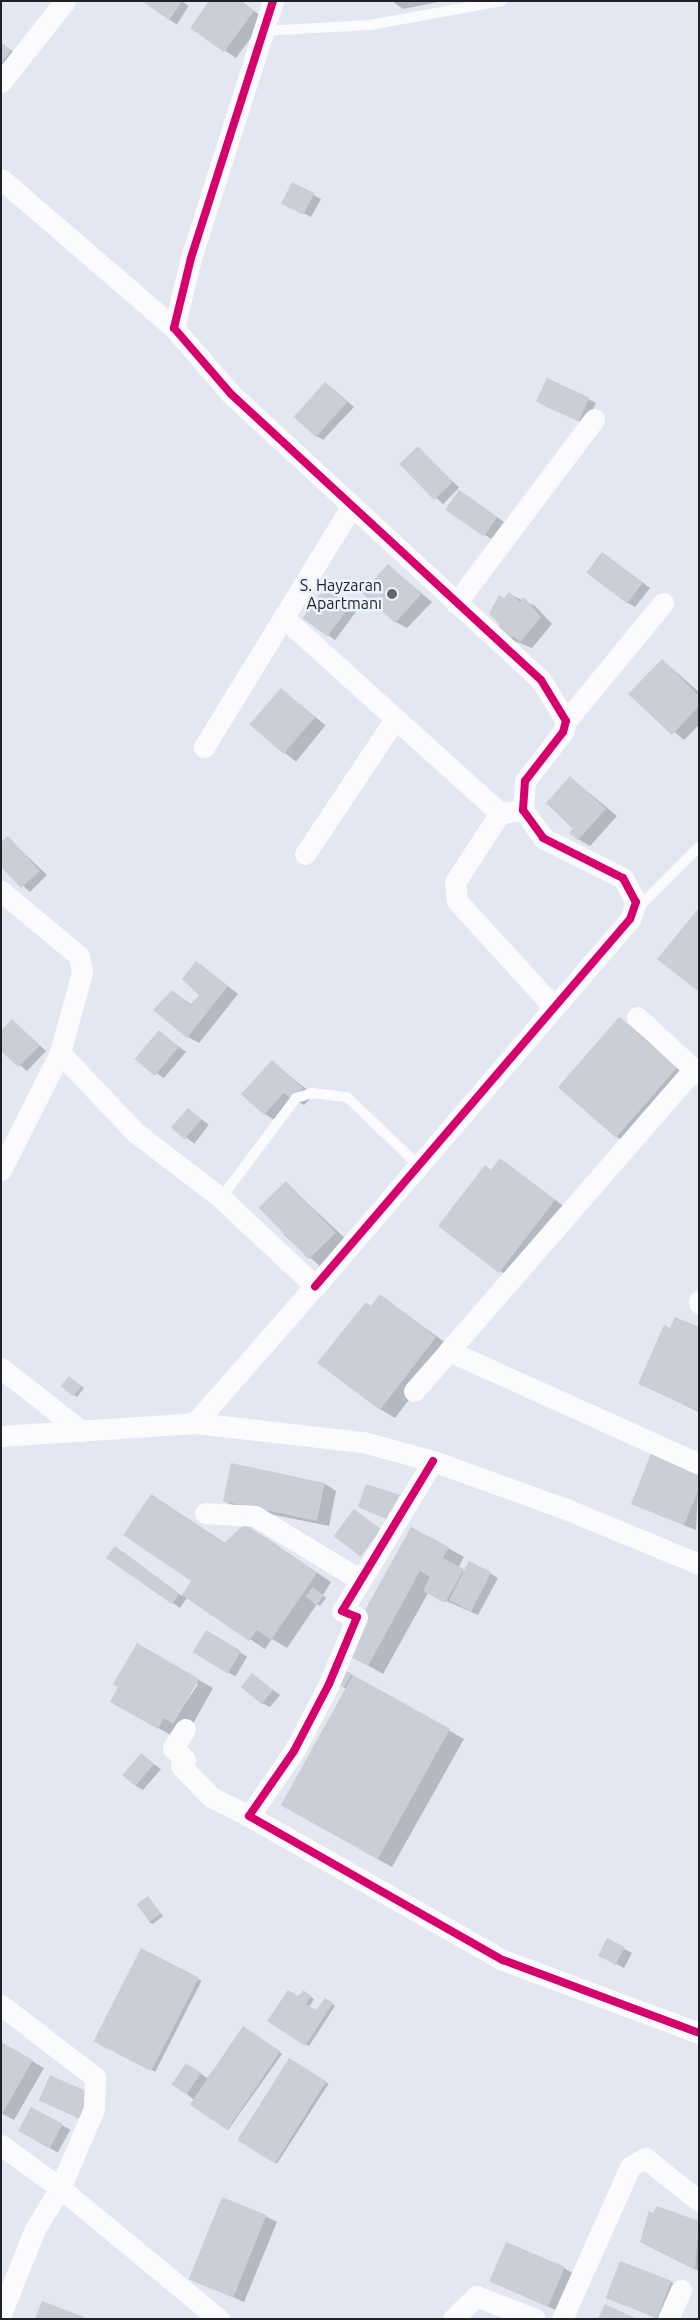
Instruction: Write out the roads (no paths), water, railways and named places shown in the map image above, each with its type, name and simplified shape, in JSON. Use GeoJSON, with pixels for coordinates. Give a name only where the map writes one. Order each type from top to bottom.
{"type":"FeatureCollection","features":[{"type":"Feature","properties":{"kind":"street"},"geometry":{"type":"LineString","coordinates":[[1,82],[64,1]]}},
{"type":"Feature","properties":{"kind":"street"},"geometry":{"type":"LineString","coordinates":[[174,328],[191,258],[273,1]]}},
{"type":"Feature","properties":{"kind":"street"},"geometry":{"type":"LineString","coordinates":[[1,178],[174,328],[231,394],[541,680],[566,721]]}},
{"type":"Feature","properties":{"kind":"street"},"geometry":{"type":"LineString","coordinates":[[456,603],[594,419]]}},
{"type":"Feature","properties":{"kind":"street"},"geometry":{"type":"LineString","coordinates":[[204,747],[351,506]]}},
{"type":"Feature","properties":{"kind":"street"},"geometry":{"type":"LineString","coordinates":[[195,1423],[421,1168],[553,1006],[636,910],[633,893],[623,878],[543,838],[523,810],[525,781],[563,732],[566,721],[663,603]]}},
{"type":"Feature","properties":{"kind":"street"},"geometry":{"type":"LineString","coordinates":[[283,618],[500,812],[523,810]]}},
{"type":"Feature","properties":{"kind":"street"},"geometry":{"type":"LineString","coordinates":[[305,854],[394,719]]}},
{"type":"Feature","properties":{"kind":"street"},"geometry":{"type":"LineString","coordinates":[[500,812],[455,882],[457,901],[553,1006]]}},
{"type":"Feature","properties":{"kind":"street"},"geometry":{"type":"LineString","coordinates":[[1,892],[78,956],[82,972],[60,1053],[1,1170]]}},
{"type":"Feature","properties":{"kind":"street"},"geometry":{"type":"LineString","coordinates":[[414,1390],[696,1072],[637,1017]]}},
{"type":"Feature","properties":{"kind":"street"},"geometry":{"type":"LineString","coordinates":[[60,1053],[135,1132],[222,1198],[315,1286]]}},
{"type":"Feature","properties":{"kind":"street"},"geometry":{"type":"LineString","coordinates":[[449,1351],[699,1464]]}},
{"type":"Feature","properties":{"kind":"street"},"geometry":{"type":"LineString","coordinates":[[1,1368],[81,1431]]}},
{"type":"Feature","properties":{"kind":"street"},"geometry":{"type":"LineString","coordinates":[[1,1436],[195,1423],[363,1442],[433,1461],[699,1564]]}},
{"type":"Feature","properties":{"kind":"street"},"geometry":{"type":"LineString","coordinates":[[249,1816],[294,1751],[329,1684],[356,1618],[342,1611],[359,1579],[433,1461]]}},
{"type":"Feature","properties":{"kind":"street"},"geometry":{"type":"LineString","coordinates":[[205,1513],[255,1516],[359,1579]]}},
{"type":"Feature","properties":{"kind":"street"},"geometry":{"type":"LineString","coordinates":[[185,1729],[173,1748],[185,1760],[181,1766],[211,1797],[249,1816],[503,1960],[699,2033]]}},
{"type":"Feature","properties":{"kind":"street"},"geometry":{"type":"LineString","coordinates":[[1,2005],[95,2077],[94,2109],[60,2188],[35,2229],[1,2314]]}},
{"type":"Feature","properties":{"kind":"street"},"geometry":{"type":"LineString","coordinates":[[1,2145],[60,2188],[219,2319]]}},
{"type":"Feature","properties":{"kind":"street"},"geometry":{"type":"LineString","coordinates":[[562,2319],[630,2167],[645,2158],[699,2201]]}},
{"type":"Feature","properties":{"kind":"street"},"geometry":{"type":"LineString","coordinates":[[668,2319],[681,2290]]}},
{"type":"Feature","properties":{"kind":"street"},"geometry":{"type":"LineString","coordinates":[[453,2319],[476,2296],[535,2319]]}},
{"type":"Feature","properties":{"kind":"lane"},"geometry":{"type":"LineString","coordinates":[[264,32],[370,25],[470,4],[502,1]]}},
{"type":"Feature","properties":{"kind":"lane"},"geometry":{"type":"LineString","coordinates":[[636,910],[699,847]]}},
{"type":"Feature","properties":{"kind":"lane"},"geometry":{"type":"LineString","coordinates":[[222,1198],[296,1098],[312,1093],[347,1097],[421,1168]]}},
{"type":"Feature","properties":{"kind":"place","name":"S. Hayzaran Apartmanı"},"geometry":{"type":"Point","coordinates":[392,594]}}]}
